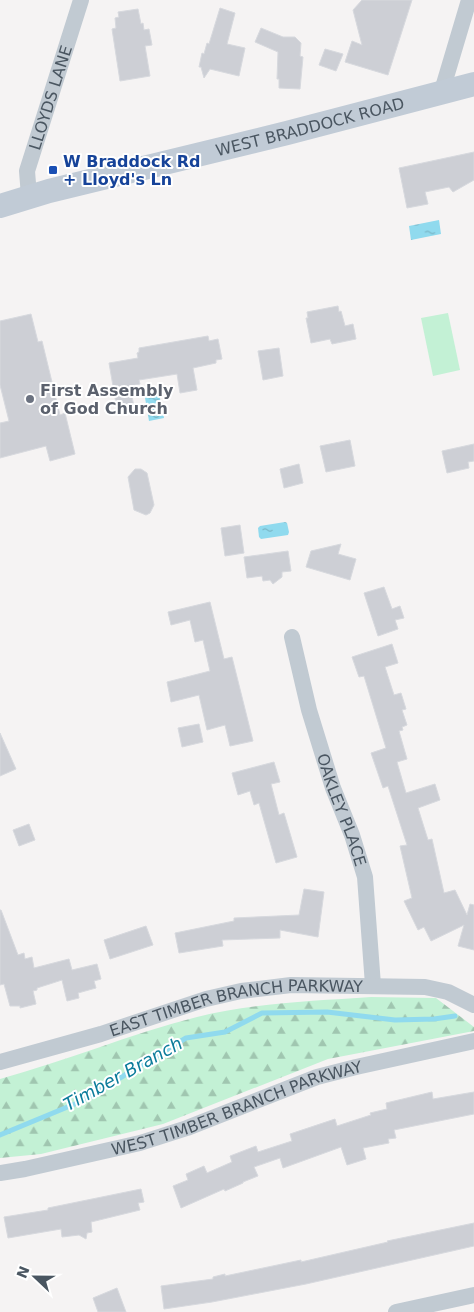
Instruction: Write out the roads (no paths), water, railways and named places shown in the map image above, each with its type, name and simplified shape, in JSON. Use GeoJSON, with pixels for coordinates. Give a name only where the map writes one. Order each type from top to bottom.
{"type":"FeatureCollection","features":[{"type":"Feature","properties":{"kind":"main road","name":"WEST BRADDOCK ROAD"},"geometry":{"type":"LineString","coordinates":[[0,206],[29,196],[441,94],[474,84]]}},
{"type":"Feature","properties":{"kind":"street","name":"LLOYDS LANE"},"geometry":{"type":"LineString","coordinates":[[29,196],[27,171],[81,0]]}},
{"type":"Feature","properties":{"kind":"street"},"geometry":{"type":"LineString","coordinates":[[441,94],[469,0]]}},
{"type":"Feature","properties":{"kind":"street","name":"OAKLEY PLACE"},"geometry":{"type":"LineString","coordinates":[[292,638],[309,710],[333,788],[352,835],[364,876],[373,985]]}},
{"type":"Feature","properties":{"kind":"street","name":"EAST TIMBER BRANCH PARKWAY"},"geometry":{"type":"LineString","coordinates":[[0,1062],[101,1034],[206,999],[241,991],[291,985],[425,987],[448,992],[474,1005]]}},
{"type":"Feature","properties":{"kind":"street","name":"WEST TIMBER BRANCH PARKWAY"},"geometry":{"type":"LineString","coordinates":[[0,1173],[140,1143],[187,1128],[317,1078],[356,1067],[474,1042]]}},
{"type":"Feature","properties":{"kind":"street"},"geometry":{"type":"LineString","coordinates":[[396,1312],[474,1295]]}},
{"type":"Feature","properties":{"kind":"water"},"geometry":{"type":"Polygon","coordinates":[[[439,220],[441,234],[411,240],[409,226],[439,220]]]}},
{"type":"Feature","properties":{"kind":"water"},"geometry":{"type":"Polygon","coordinates":[[[158,389],[164,418],[149,421],[144,392],[158,389]]]}},
{"type":"Feature","properties":{"kind":"water"},"geometry":{"type":"Polygon","coordinates":[[[287,523],[288,535],[261,539],[259,537],[258,528],[260,526],[287,523]]]}},
{"type":"Feature","properties":{"kind":"waterway","name":"Timber Branch"},"geometry":{"type":"LineString","coordinates":[[0,1135],[82,1101],[186,1038],[225,1032],[262,1013],[327,1012],[395,1020],[434,1019],[455,1016]]}},
{"type":"Feature","properties":{"kind":"place","name":"W Braddock Rd + Lloyd's Ln"},"geometry":{"type":"Point","coordinates":[53,170]}},
{"type":"Feature","properties":{"kind":"place","name":"First Assembly of God Church"},"geometry":{"type":"Point","coordinates":[30,399]}}]}
